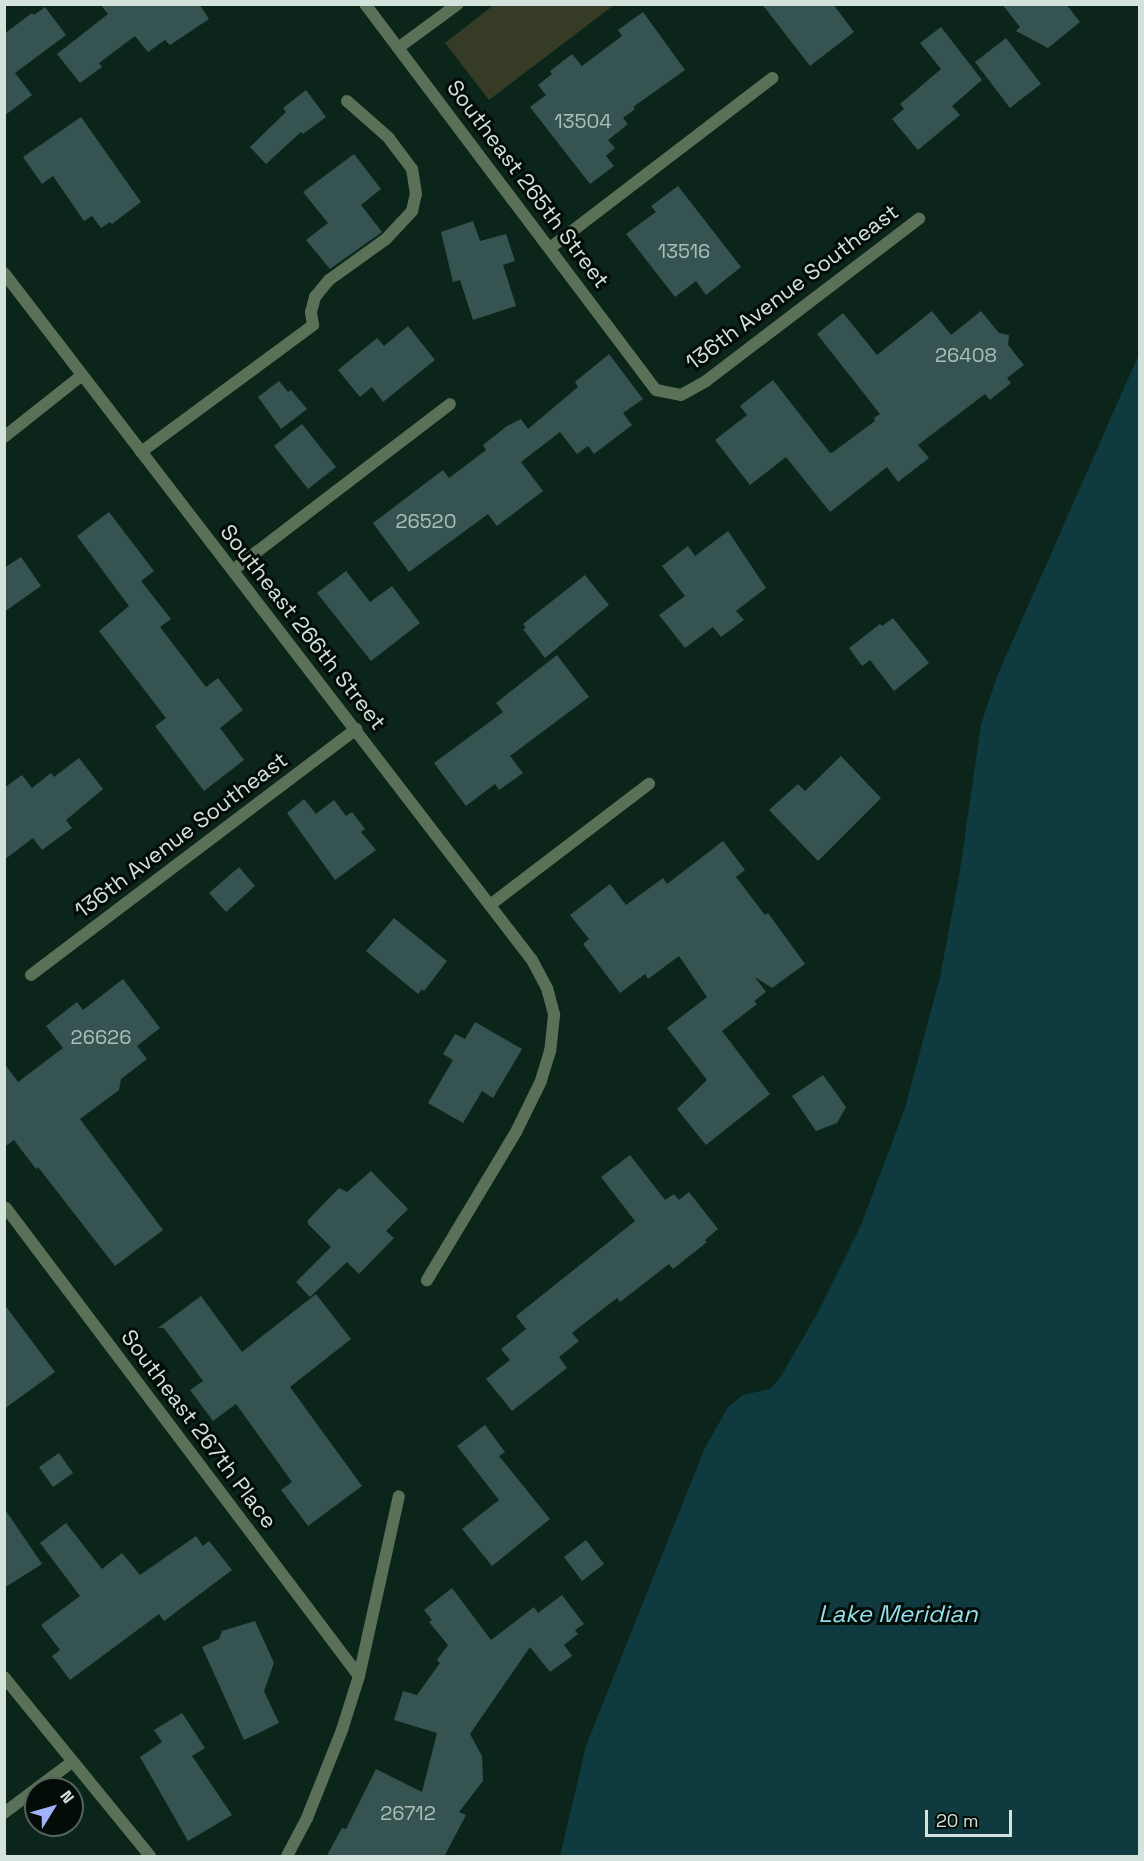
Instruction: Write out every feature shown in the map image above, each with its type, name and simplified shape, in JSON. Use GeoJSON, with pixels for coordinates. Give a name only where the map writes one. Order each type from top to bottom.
{"type":"FeatureCollection","features":[{"type":"Feature","properties":{"kind":"street","name":"Southeast 265th Street"},"geometry":{"type":"LineString","coordinates":[[365,4],[656,390]]}},
{"type":"Feature","properties":{"kind":"street"},"geometry":{"type":"LineString","coordinates":[[398,48],[458,4]]}},
{"type":"Feature","properties":{"kind":"street"},"geometry":{"type":"LineString","coordinates":[[550,248],[772,78]]}},
{"type":"Feature","properties":{"kind":"street"},"geometry":{"type":"LineString","coordinates":[[141,452],[313,325],[311,312],[315,297],[329,280],[386,238],[412,211],[416,194],[412,169],[389,138],[346,101]]}},
{"type":"Feature","properties":{"kind":"street","name":"136th Avenue Southeast"},"geometry":{"type":"LineString","coordinates":[[656,390],[681,395],[706,381],[919,219]]}},
{"type":"Feature","properties":{"kind":"street","name":"Southeast 266th Street"},"geometry":{"type":"LineString","coordinates":[[4,273],[532,960],[547,988],[554,1015],[550,1051],[536,1091],[516,1132],[427,1280]]}},
{"type":"Feature","properties":{"kind":"street"},"geometry":{"type":"LineString","coordinates":[[4,437],[81,376]]}},
{"type":"Feature","properties":{"kind":"street"},"geometry":{"type":"LineString","coordinates":[[233,570],[450,404]]}},
{"type":"Feature","properties":{"kind":"street","name":"136th Avenue Southeast"},"geometry":{"type":"LineString","coordinates":[[31,975],[356,729]]}},
{"type":"Feature","properties":{"kind":"street"},"geometry":{"type":"LineString","coordinates":[[490,905],[649,784]]}},
{"type":"Feature","properties":{"kind":"street","name":"Southeast 267th Place"},"geometry":{"type":"LineString","coordinates":[[6,1208],[359,1676]]}},
{"type":"Feature","properties":{"kind":"street"},"geometry":{"type":"LineString","coordinates":[[287,1857],[307,1818],[338,1741],[359,1676],[399,1496]]}},
{"type":"Feature","properties":{"kind":"street"},"geometry":{"type":"LineString","coordinates":[[4,1677],[150,1857]]}},
{"type":"Feature","properties":{"kind":"street"},"geometry":{"type":"LineString","coordinates":[[4,1813],[72,1762]]}},
{"type":"Feature","properties":{"kind":"green space"},"geometry":{"type":"Polygon","coordinates":[[[495,4],[614,5],[489,100],[445,43],[495,4]]]}},
{"type":"Feature","properties":{"kind":"water","name":"Lake Meridian"},"geometry":{"type":"Polygon","coordinates":[[[1139,354],[1139,1856],[560,1856],[586,1746],[704,1450],[728,1407],[743,1395],[770,1389],[780,1378],[817,1314],[861,1225],[905,1108],[940,977],[959,877],[981,724],[998,674],[1139,354]]]}},
{"type":"Feature","properties":{"kind":"building"},"geometry":{"type":"Polygon","coordinates":[[[100,4],[199,4],[209,19],[170,45],[165,40],[148,52],[135,36],[99,63],[102,67],[80,83],[57,54],[108,14],[100,4]]]}},
{"type":"Feature","properties":{"kind":"building"},"geometry":{"type":"Polygon","coordinates":[[[762,4],[833,4],[854,32],[810,66],[762,4]]]}},
{"type":"Feature","properties":{"kind":"building"},"geometry":{"type":"Polygon","coordinates":[[[1002,4],[1066,4],[1080,22],[1048,48],[1016,31],[1020,27],[1002,4]]]}},
{"type":"Feature","properties":{"kind":"building"},"geometry":{"type":"Polygon","coordinates":[[[45,7],[66,35],[15,73],[32,95],[4,116],[4,34],[32,13],[34,15],[45,7]]]}},
{"type":"Feature","properties":{"kind":"building"},"geometry":{"type":"Polygon","coordinates":[[[643,12],[685,70],[633,107],[635,109],[623,118],[628,124],[608,140],[615,148],[606,156],[614,166],[590,184],[530,107],[546,95],[538,85],[552,74],[550,71],[572,54],[582,66],[622,36],[618,30],[643,12]]]}},
{"type":"Feature","properties":{"kind":"building"},"geometry":{"type":"Polygon","coordinates":[[[941,27],[982,80],[952,106],[960,115],[918,150],[892,119],[904,109],[900,104],[941,69],[920,43],[941,27]]]}},
{"type":"Feature","properties":{"kind":"building"},"geometry":{"type":"Polygon","coordinates":[[[1006,38],[1041,84],[1010,108],[975,62],[1006,38]]]}},
{"type":"Feature","properties":{"kind":"building"},"geometry":{"type":"Polygon","coordinates":[[[306,90],[326,117],[303,134],[301,132],[266,164],[250,147],[286,112],[283,108],[306,90]]]}},
{"type":"Feature","properties":{"kind":"building"},"geometry":{"type":"Polygon","coordinates":[[[81,117],[141,202],[112,224],[110,222],[101,228],[92,216],[84,221],[53,176],[42,184],[23,157],[81,117]]]}},
{"type":"Feature","properties":{"kind":"building"},"geometry":{"type":"Polygon","coordinates":[[[354,154],[381,189],[361,205],[382,232],[330,269],[306,240],[328,223],[303,192],[354,154]]]}},
{"type":"Feature","properties":{"kind":"building"},"geometry":{"type":"Polygon","coordinates":[[[678,186],[741,267],[706,295],[696,281],[675,297],[626,234],[656,212],[651,206],[678,186]]]}},
{"type":"Feature","properties":{"kind":"building"},"geometry":{"type":"Polygon","coordinates":[[[473,221],[480,241],[506,234],[515,261],[503,265],[516,306],[473,320],[460,280],[453,282],[441,232],[473,221]]]}},
{"type":"Feature","properties":{"kind":"building"},"geometry":{"type":"Polygon","coordinates":[[[932,311],[951,335],[981,311],[999,333],[1009,335],[1008,345],[1024,365],[1007,378],[1011,383],[990,400],[985,394],[918,445],[929,458],[898,482],[887,467],[830,512],[786,457],[750,485],[715,440],[747,415],[740,406],[773,380],[830,453],[833,452],[875,421],[874,418],[880,414],[817,334],[843,313],[877,355],[932,311]]]}},
{"type":"Feature","properties":{"kind":"building"},"geometry":{"type":"Polygon","coordinates":[[[408,326],[435,360],[383,402],[372,387],[360,397],[338,370],[377,338],[384,346],[408,326]]]}},
{"type":"Feature","properties":{"kind":"building"},"geometry":{"type":"Polygon","coordinates":[[[609,354],[643,399],[623,413],[632,425],[594,454],[588,446],[577,454],[560,432],[521,462],[543,491],[497,526],[488,514],[409,572],[373,523],[443,470],[449,478],[486,450],[483,445],[507,426],[521,419],[528,429],[578,387],[575,382],[609,354]]]}},
{"type":"Feature","properties":{"kind":"building"},"geometry":{"type":"Polygon","coordinates":[[[279,381],[288,392],[291,390],[307,409],[281,429],[258,397],[279,381]]]}},
{"type":"Feature","properties":{"kind":"building"},"geometry":{"type":"Polygon","coordinates":[[[302,424],[336,467],[308,489],[274,446],[302,424]]]}},
{"type":"Feature","properties":{"kind":"building"},"geometry":{"type":"Polygon","coordinates":[[[109,512],[154,571],[141,581],[171,619],[160,627],[206,687],[218,678],[243,710],[220,728],[244,760],[204,791],[155,726],[166,718],[99,631],[129,606],[77,536],[109,512]]]}},
{"type":"Feature","properties":{"kind":"building"},"geometry":{"type":"Polygon","coordinates":[[[728,531],[766,588],[736,611],[744,620],[721,637],[713,627],[685,648],[659,615],[685,596],[662,566],[688,546],[695,556],[728,531]]]}},
{"type":"Feature","properties":{"kind":"building"},"geometry":{"type":"Polygon","coordinates":[[[21,557],[41,586],[4,612],[4,568],[21,557]]]}},
{"type":"Feature","properties":{"kind":"building"},"geometry":{"type":"Polygon","coordinates":[[[346,571],[370,602],[392,586],[420,623],[371,661],[317,593],[346,571]]]}},
{"type":"Feature","properties":{"kind":"building"},"geometry":{"type":"Polygon","coordinates":[[[585,575],[609,605],[545,658],[523,629],[526,628],[523,624],[585,575]]]}},
{"type":"Feature","properties":{"kind":"building"},"geometry":{"type":"Polygon","coordinates":[[[893,618],[929,663],[894,691],[870,660],[862,666],[849,648],[880,624],[882,626],[893,618]]]}},
{"type":"Feature","properties":{"kind":"building"},"geometry":{"type":"Polygon","coordinates":[[[557,655],[589,697],[510,756],[523,773],[499,790],[495,784],[466,806],[434,763],[503,712],[496,703],[557,655]]]}},
{"type":"Feature","properties":{"kind":"building"},"geometry":{"type":"Polygon","coordinates":[[[841,756],[881,798],[818,861],[769,810],[798,784],[805,791],[841,756]]]}},
{"type":"Feature","properties":{"kind":"building"},"geometry":{"type":"Polygon","coordinates":[[[79,758],[103,789],[66,820],[72,828],[42,850],[33,838],[4,860],[4,788],[22,775],[32,788],[51,773],[54,777],[79,758]]]}},
{"type":"Feature","properties":{"kind":"building"},"geometry":{"type":"Polygon","coordinates":[[[304,799],[316,814],[334,800],[346,816],[352,812],[365,829],[361,832],[376,850],[335,880],[287,813],[304,799]]]}},
{"type":"Feature","properties":{"kind":"building"},"geometry":{"type":"Polygon","coordinates":[[[723,841],[745,870],[736,877],[765,915],[768,913],[805,964],[772,988],[755,977],[766,992],[754,1001],[757,1004],[722,1031],[770,1094],[706,1145],[677,1109],[707,1080],[667,1028],[707,997],[679,956],[648,979],[645,974],[620,993],[583,944],[589,939],[570,915],[610,884],[626,905],[663,878],[667,884],[723,841]]]}},
{"type":"Feature","properties":{"kind":"building"},"geometry":{"type":"Polygon","coordinates":[[[239,867],[255,886],[226,912],[209,893],[239,867]]]}},
{"type":"Feature","properties":{"kind":"building"},"geometry":{"type":"Polygon","coordinates":[[[394,918],[447,961],[424,991],[422,989],[418,994],[366,951],[394,918]]]}},
{"type":"Feature","properties":{"kind":"building"},"geometry":{"type":"Polygon","coordinates":[[[123,979],[160,1028],[137,1046],[147,1059],[121,1079],[119,1090],[80,1119],[163,1230],[115,1266],[38,1167],[36,1169],[14,1140],[4,1147],[4,1063],[18,1082],[63,1048],[46,1026],[77,1002],[83,1010],[123,979]]]}},
{"type":"Feature","properties":{"kind":"building"},"geometry":{"type":"Polygon","coordinates":[[[475,1022],[522,1049],[493,1098],[482,1091],[463,1123],[428,1103],[453,1060],[443,1054],[455,1034],[465,1039],[475,1022]]]}},
{"type":"Feature","properties":{"kind":"building"},"geometry":{"type":"Polygon","coordinates":[[[823,1075],[846,1107],[837,1123],[816,1131],[792,1096],[823,1075]]]}},
{"type":"Feature","properties":{"kind":"building"},"geometry":{"type":"Polygon","coordinates":[[[630,1155],[665,1200],[674,1194],[679,1200],[689,1192],[718,1229],[705,1240],[707,1242],[673,1269],[669,1264],[620,1302],[617,1298],[572,1333],[579,1341],[559,1357],[567,1368],[512,1411],[486,1379],[510,1360],[501,1349],[526,1329],[516,1316],[635,1221],[601,1177],[630,1155]]]}},
{"type":"Feature","properties":{"kind":"building"},"geometry":{"type":"Polygon","coordinates":[[[371,1171],[408,1209],[386,1231],[394,1238],[359,1274],[347,1262],[310,1297],[296,1282],[331,1247],[308,1224],[308,1220],[339,1188],[347,1192],[371,1171]]]}},
{"type":"Feature","properties":{"kind":"building"},"geometry":{"type":"Polygon","coordinates":[[[316,1294],[351,1339],[290,1387],[362,1486],[308,1526],[281,1490],[292,1482],[236,1404],[213,1421],[190,1390],[203,1381],[164,1328],[158,1328],[201,1296],[242,1352],[316,1294]]]}},
{"type":"Feature","properties":{"kind":"building"},"geometry":{"type":"Polygon","coordinates":[[[4,1304],[55,1372],[4,1409],[4,1304]]]}},
{"type":"Feature","properties":{"kind":"building"},"geometry":{"type":"Polygon","coordinates":[[[485,1425],[505,1452],[499,1456],[550,1519],[492,1566],[462,1529],[499,1500],[457,1446],[485,1425]]]}},
{"type":"Feature","properties":{"kind":"building"},"geometry":{"type":"Polygon","coordinates":[[[59,1453],[73,1473],[53,1487],[39,1467],[59,1453]]]}},
{"type":"Feature","properties":{"kind":"building"},"geometry":{"type":"Polygon","coordinates":[[[4,1508],[42,1564],[4,1588],[4,1508]]]}},
{"type":"Feature","properties":{"kind":"building"},"geometry":{"type":"Polygon","coordinates":[[[66,1523],[102,1569],[122,1553],[140,1575],[196,1536],[203,1546],[209,1541],[232,1570],[164,1621],[159,1614],[70,1680],[52,1656],[60,1650],[41,1625],[80,1596],[40,1543],[66,1523]]]}},
{"type":"Feature","properties":{"kind":"building"},"geometry":{"type":"Polygon","coordinates":[[[586,1540],[604,1564],[582,1581],[564,1557],[586,1540]]]}},
{"type":"Feature","properties":{"kind":"building"},"geometry":{"type":"Polygon","coordinates":[[[452,1588],[491,1640],[534,1607],[538,1613],[562,1595],[584,1624],[575,1630],[578,1634],[564,1645],[572,1656],[550,1672],[530,1647],[470,1734],[482,1756],[483,1781],[459,1812],[466,1815],[444,1857],[326,1857],[342,1828],[346,1829],[376,1769],[422,1792],[437,1733],[394,1720],[403,1691],[417,1695],[440,1663],[437,1660],[448,1645],[429,1622],[432,1620],[424,1610],[452,1588]]]}},
{"type":"Feature","properties":{"kind":"building"},"geometry":{"type":"Polygon","coordinates":[[[255,1621],[274,1663],[264,1691],[279,1723],[244,1740],[202,1647],[219,1639],[222,1631],[255,1621]]]}},
{"type":"Feature","properties":{"kind":"building"},"geometry":{"type":"Polygon","coordinates":[[[182,1713],[205,1748],[192,1756],[232,1815],[188,1841],[140,1757],[162,1742],[154,1730],[182,1713]]]}}]}
